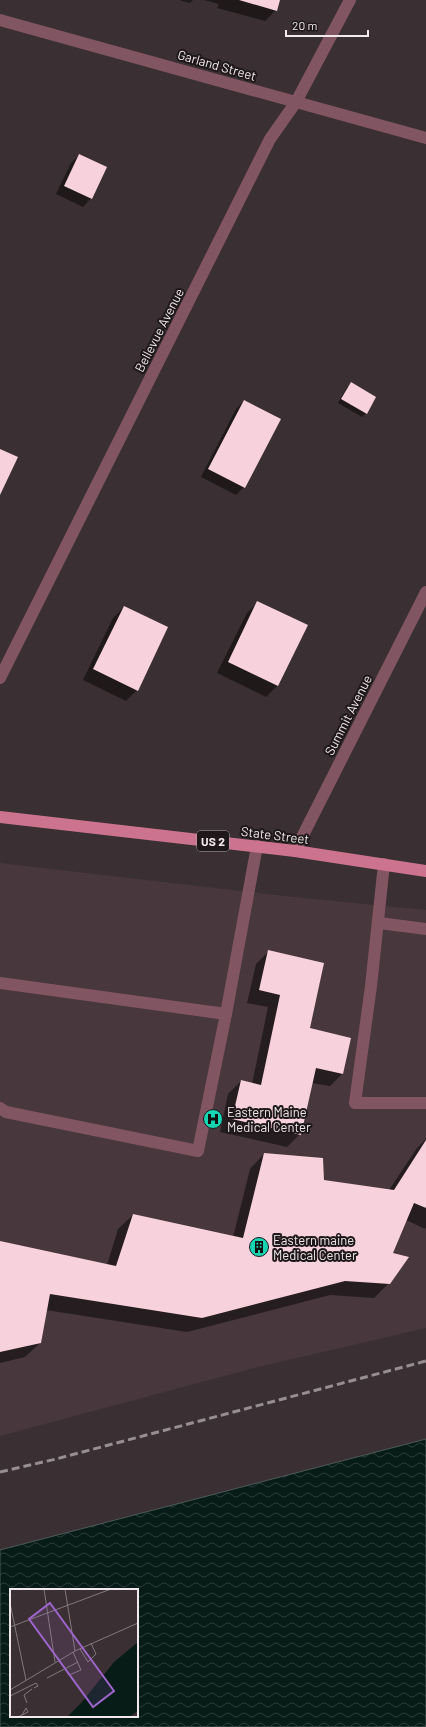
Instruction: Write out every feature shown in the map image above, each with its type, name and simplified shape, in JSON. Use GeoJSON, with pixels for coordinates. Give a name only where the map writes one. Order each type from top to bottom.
{"type":"FeatureCollection","features":[{"type":"Feature","properties":{"kind":"main road","name":"State Street"},"geometry":{"type":"LineString","coordinates":[[0,817],[257,846],[426,871]]}},
{"type":"Feature","properties":{"kind":"street","name":"Bellevue Avenue"},"geometry":{"type":"LineString","coordinates":[[0,678],[270,139],[296,102],[350,0]]}},
{"type":"Feature","properties":{"kind":"street","name":"Garland Street"},"geometry":{"type":"LineString","coordinates":[[0,20],[426,138]]}},
{"type":"Feature","properties":{"kind":"street","name":"Summit Avenue"},"geometry":{"type":"LineString","coordinates":[[295,851],[426,592]]}},
{"type":"Feature","properties":{"kind":"street"},"geometry":{"type":"LineString","coordinates":[[0,1108],[6,1112],[198,1151],[226,1014],[257,846]]}},
{"type":"Feature","properties":{"kind":"street"},"geometry":{"type":"LineString","coordinates":[[384,864],[355,1103],[426,1103]]}},
{"type":"Feature","properties":{"kind":"street"},"geometry":{"type":"LineString","coordinates":[[378,923],[426,929]]}},
{"type":"Feature","properties":{"kind":"street"},"geometry":{"type":"LineString","coordinates":[[0,983],[226,1014]]}},
{"type":"Feature","properties":{"kind":"shaded area","name":"Eastern Maine Medical Center"},"geometry":{"type":"Polygon","coordinates":[[[0,863],[284,896],[426,910],[426,1328],[258,1367],[0,1436],[0,863]]]}},
{"type":"Feature","properties":{"kind":"water"},"geometry":{"type":"Polygon","coordinates":[[[426,1439],[426,1727],[0,1727],[0,1550],[426,1439]]]}},
{"type":"Feature","properties":{"kind":"building"},"geometry":{"type":"Polygon","coordinates":[[[239,0],[280,0],[277,11],[239,0]]]}},
{"type":"Feature","properties":{"kind":"building"},"geometry":{"type":"Polygon","coordinates":[[[79,154],[107,167],[92,199],[64,186],[79,154]]]}},
{"type":"Feature","properties":{"kind":"building"},"geometry":{"type":"Polygon","coordinates":[[[351,382],[376,397],[367,414],[341,399],[351,382]]]}},
{"type":"Feature","properties":{"kind":"building"},"geometry":{"type":"Polygon","coordinates":[[[244,400],[281,419],[245,488],[208,469],[244,400]]]}},
{"type":"Feature","properties":{"kind":"building"},"geometry":{"type":"Polygon","coordinates":[[[0,449],[18,457],[0,495],[0,449]]]}},
{"type":"Feature","properties":{"kind":"building"},"geometry":{"type":"Polygon","coordinates":[[[257,601],[308,625],[278,686],[228,662],[257,601]]]}},
{"type":"Feature","properties":{"kind":"building"},"geometry":{"type":"Polygon","coordinates":[[[124,606],[168,627],[138,691],[93,669],[124,606]]]}},
{"type":"Feature","properties":{"kind":"building"},"geometry":{"type":"Polygon","coordinates":[[[268,950],[324,963],[310,1028],[351,1038],[343,1074],[316,1068],[301,1135],[232,1119],[241,1080],[261,1085],[280,995],[259,990],[268,950]]]}},
{"type":"Feature","properties":{"kind":"building","name":"Eastern maine Medical Center"},"geometry":{"type":"Polygon","coordinates":[[[426,1140],[426,1208],[414,1203],[393,1253],[409,1257],[390,1284],[345,1281],[202,1318],[50,1294],[41,1343],[0,1352],[0,1241],[116,1266],[133,1214],[243,1238],[264,1153],[323,1158],[324,1180],[394,1190],[426,1140]]]}},
{"type":"Feature","properties":{"kind":"railway"},"geometry":{"type":"LineString","coordinates":[[0,1472],[56,1459],[426,1361]]}},
{"type":"Feature","properties":{"kind":"place","name":"Eastern Maine Medical Center"},"geometry":{"type":"Point","coordinates":[213,1119]}},
{"type":"Feature","properties":{"kind":"place","name":"Eastern maine Medical Center"},"geometry":{"type":"Point","coordinates":[259,1247]}}]}
